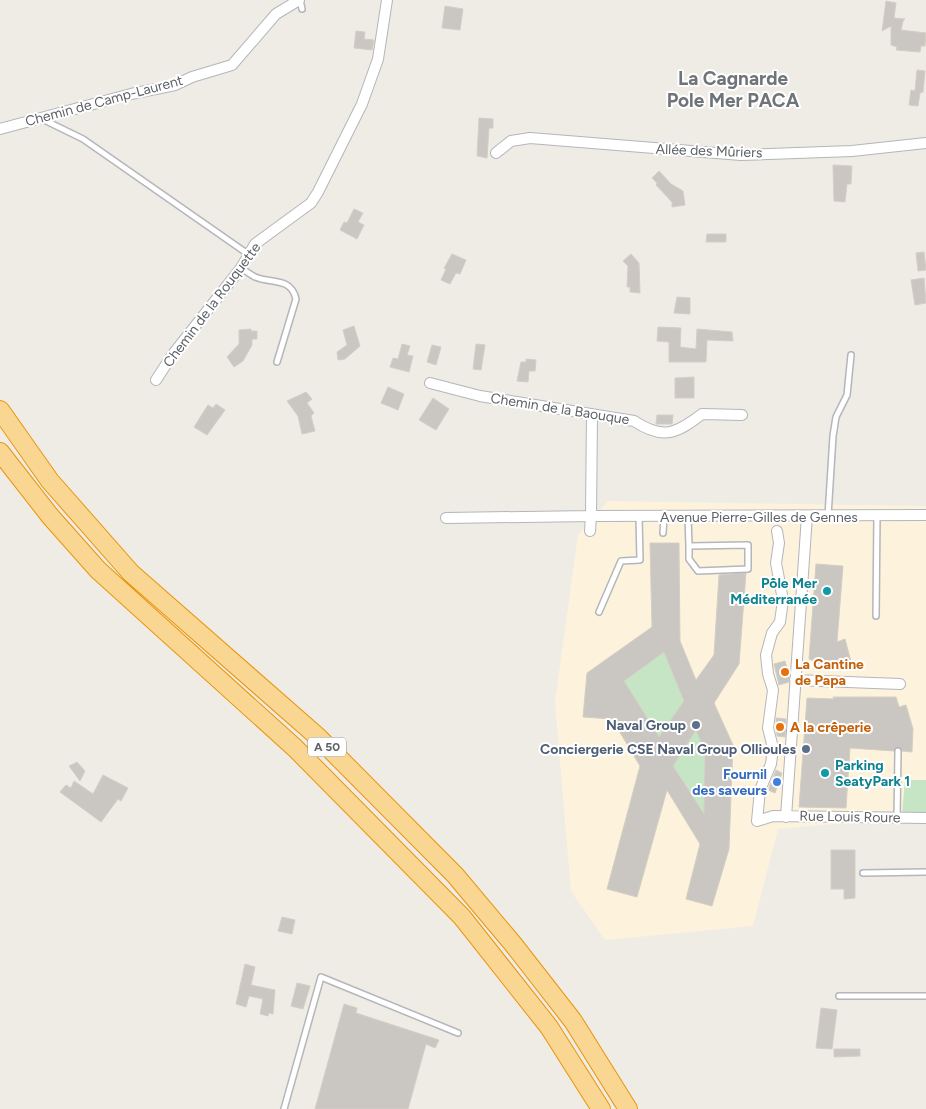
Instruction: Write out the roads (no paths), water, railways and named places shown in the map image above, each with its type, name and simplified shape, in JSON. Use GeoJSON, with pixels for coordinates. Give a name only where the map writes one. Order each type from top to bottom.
{"type":"FeatureCollection","features":[{"type":"Feature","properties":{"kind":"highway","name":"A 50"},"geometry":{"type":"LineString","coordinates":[[0,410],[50,480],[87,526],[131,573],[318,737],[455,875],[514,944],[573,1021],[628,1109]]}},
{"type":"Feature","properties":{"kind":"highway","name":"A 50"},"geometry":{"type":"LineString","coordinates":[[0,452],[50,516],[98,570],[295,748],[449,903],[491,952],[549,1027],[601,1109]]}},
{"type":"Feature","properties":{"kind":"street","name":"Chemin de la Rouquette"},"geometry":{"type":"LineString","coordinates":[[156,380],[173,354],[241,268],[255,244],[311,203],[318,192],[362,104],[378,59],[387,0]]}},
{"type":"Feature","properties":{"kind":"street","name":"Chemin de Camp-Laurent"},"geometry":{"type":"LineString","coordinates":[[0,128],[131,94],[175,85],[192,77],[232,65],[276,14],[300,3]]}},
{"type":"Feature","properties":{"kind":"street","name":"Allée des Mûriers"},"geometry":{"type":"LineString","coordinates":[[496,153],[511,141],[530,138],[741,155],[852,151],[926,143]]}},
{"type":"Feature","properties":{"kind":"street","name":"Chemin de la Baouque"},"geometry":{"type":"LineString","coordinates":[[430,383],[480,396],[634,420],[649,430],[668,433],[684,428],[702,414],[742,415]]}},
{"type":"Feature","properties":{"kind":"street"},"geometry":{"type":"LineString","coordinates":[[590,531],[592,414]]}},
{"type":"Feature","properties":{"kind":"street","name":"Avenue Pierre-Gilles de Gennes"},"geometry":{"type":"LineString","coordinates":[[446,518],[926,515]]}},
{"type":"Feature","properties":{"kind":"street"},"geometry":{"type":"LineString","coordinates":[[786,817],[807,516]]}},
{"type":"Feature","properties":{"kind":"street","name":"Rue Louis Roure"},"geometry":{"type":"LineString","coordinates":[[777,531],[779,543],[776,563],[783,600],[780,622],[772,633],[766,654],[768,674],[773,690],[768,728],[773,748],[771,764],[760,790],[757,821],[773,816],[926,818]]}},
{"type":"Feature","properties":{"kind":"street"},"geometry":{"type":"LineString","coordinates":[[795,680],[900,684]]}},
{"type":"Feature","properties":{"kind":"lane"},"geometry":{"type":"LineString","coordinates":[[42,118],[83,138],[248,254]]}},
{"type":"Feature","properties":{"kind":"lane"},"geometry":{"type":"LineString","coordinates":[[241,268],[255,277],[289,285],[294,291],[296,298],[277,362]]}},
{"type":"Feature","properties":{"kind":"lane"},"geometry":{"type":"LineString","coordinates":[[828,516],[833,436],[836,417],[847,395],[851,355]]}},
{"type":"Feature","properties":{"kind":"lane"},"geometry":{"type":"LineString","coordinates":[[876,616],[877,516]]}},
{"type":"Feature","properties":{"kind":"lane"},"geometry":{"type":"LineString","coordinates":[[599,612],[621,562],[640,560],[639,517]]}},
{"type":"Feature","properties":{"kind":"lane"},"geometry":{"type":"LineString","coordinates":[[663,533],[664,517]]}},
{"type":"Feature","properties":{"kind":"lane"},"geometry":{"type":"LineString","coordinates":[[688,517],[689,559],[698,571],[748,569],[748,545],[689,546]]}},
{"type":"Feature","properties":{"kind":"lane"},"geometry":{"type":"LineString","coordinates":[[897,818],[898,751]]}},
{"type":"Feature","properties":{"kind":"lane"},"geometry":{"type":"LineString","coordinates":[[863,873],[926,872]]}},
{"type":"Feature","properties":{"kind":"lane"},"geometry":{"type":"LineString","coordinates":[[284,1109],[321,977],[458,1033]]}},
{"type":"Feature","properties":{"kind":"lane"},"geometry":{"type":"LineString","coordinates":[[839,996],[926,996]]}},
{"type":"Feature","properties":{"kind":"place","name":"Pôle Mer Méditerranée"},"geometry":{"type":"Point","coordinates":[827,591]}},
{"type":"Feature","properties":{"kind":"place","name":"La Cantine de Papa"},"geometry":{"type":"Point","coordinates":[785,672]}},
{"type":"Feature","properties":{"kind":"place","name":"Naval Group"},"geometry":{"type":"Point","coordinates":[696,725]}},
{"type":"Feature","properties":{"kind":"place","name":"A la crêperie"},"geometry":{"type":"Point","coordinates":[780,727]}},
{"type":"Feature","properties":{"kind":"place","name":"Conciergerie CSE Naval Group Ollioules"},"geometry":{"type":"Point","coordinates":[806,749]}},
{"type":"Feature","properties":{"kind":"place","name":"Parking SeatyPark 1"},"geometry":{"type":"Point","coordinates":[825,773]}},
{"type":"Feature","properties":{"kind":"place","name":"Fournil des saveurs"},"geometry":{"type":"Point","coordinates":[777,782]}},
{"type":"Feature","properties":{"kind":"district","name":"La Cagnarde Pole Mer PACA"},"geometry":{"type":"Point","coordinates":[733,89]}}]}
